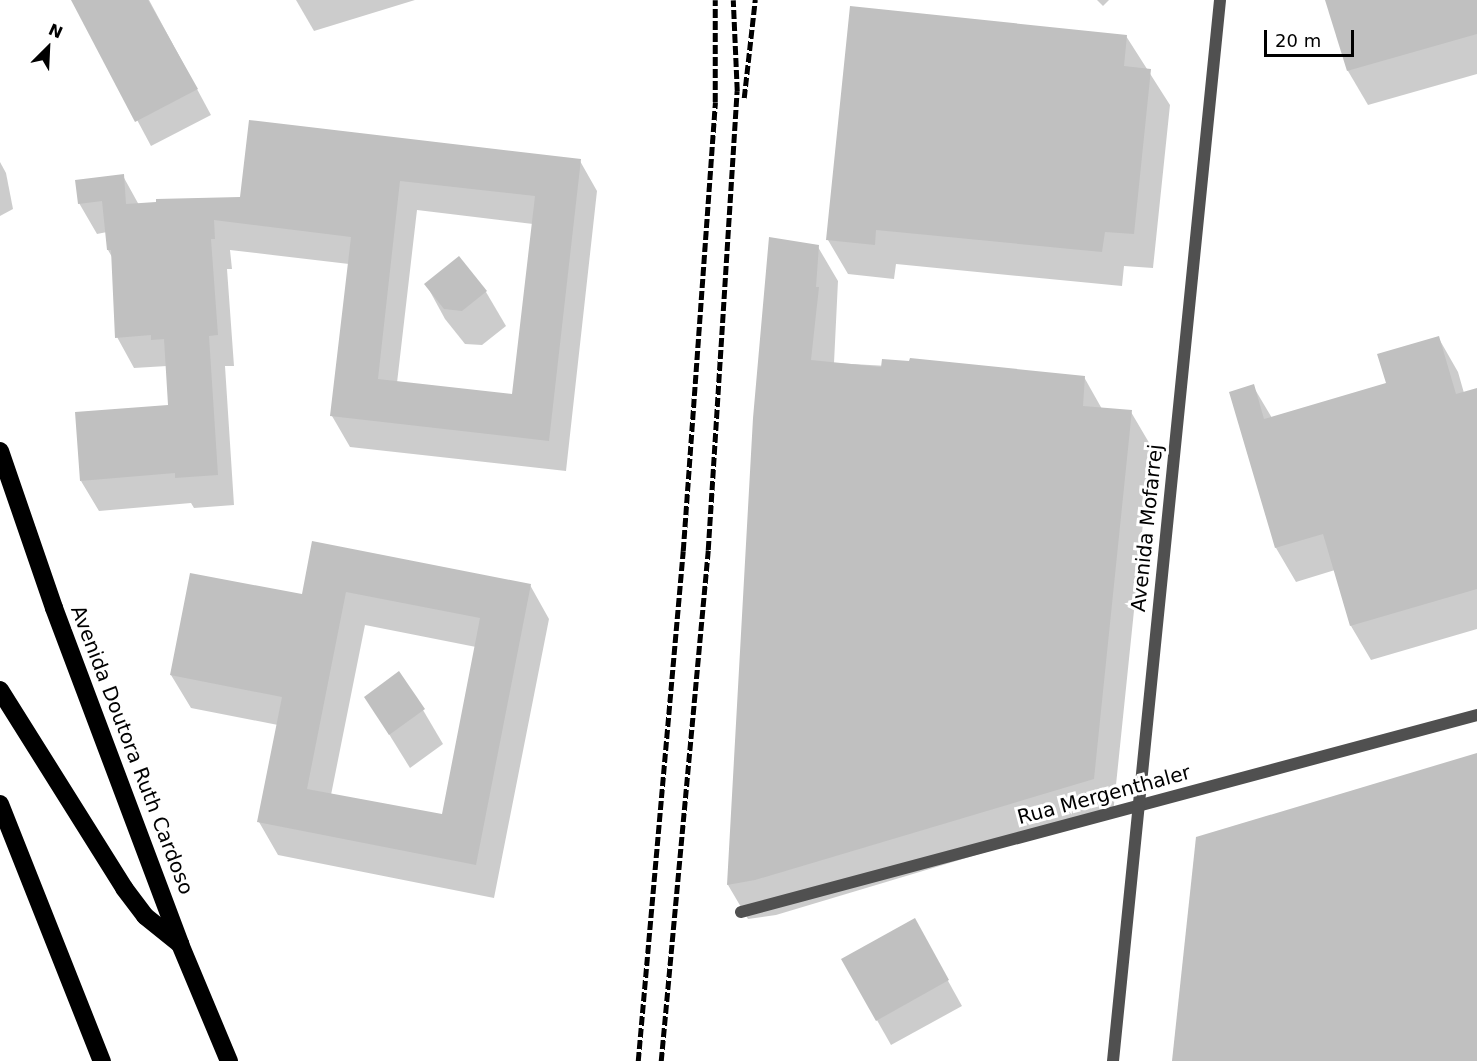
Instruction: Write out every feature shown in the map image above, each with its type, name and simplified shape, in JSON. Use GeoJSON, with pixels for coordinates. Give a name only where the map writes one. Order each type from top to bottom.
{"type":"FeatureCollection","features":[{"type":"Feature","properties":{"kind":"highway","name":"Avenida Doutora Ruth Cardoso"},"geometry":{"type":"LineString","coordinates":[[0,451],[54,608],[183,949],[229,1061]]}},
{"type":"Feature","properties":{"kind":"highway"},"geometry":{"type":"LineString","coordinates":[[0,690],[124,888],[145,916],[183,949]]}},
{"type":"Feature","properties":{"kind":"highway"},"geometry":{"type":"LineString","coordinates":[[0,804],[102,1061]]}},
{"type":"Feature","properties":{"kind":"street","name":"Avenida Mofarrej"},"geometry":{"type":"LineString","coordinates":[[1113,1061],[1220,0]]}},
{"type":"Feature","properties":{"kind":"street","name":"Rua Mergenthaler"},"geometry":{"type":"LineString","coordinates":[[741,912],[1477,715]]}},
{"type":"Feature","properties":{"kind":"building"},"geometry":{"type":"Polygon","coordinates":[[[71,0],[148,0],[198,89],[135,122],[71,0]]]}},
{"type":"Feature","properties":{"kind":"building"},"geometry":{"type":"Polygon","coordinates":[[[1325,0],[1477,0],[1477,34],[1347,71],[1325,0]]]}},
{"type":"Feature","properties":{"kind":"building"},"geometry":{"type":"Polygon","coordinates":[[[850,6],[1127,35],[1124,66],[1151,69],[1134,234],[1105,232],[1102,252],[876,230],[875,245],[826,240],[850,6]]]}},
{"type":"Feature","properties":{"kind":"building"},"geometry":{"type":"Polygon","coordinates":[[[249,120],[581,159],[549,441],[330,416],[351,237],[214,220],[215,239],[211,239],[218,335],[209,336],[218,475],[175,478],[175,473],[80,481],[75,412],[168,405],[164,339],[151,340],[151,335],[115,338],[111,250],[107,250],[102,201],[78,204],[75,180],[124,174],[126,204],[156,202],[156,199],[240,197],[249,120]],[[400,181],[378,379],[512,394],[535,196],[400,181]]]}},
{"type":"Feature","properties":{"kind":"building"},"geometry":{"type":"Polygon","coordinates":[[[769,237],[819,245],[816,287],[819,287],[811,360],[881,367],[882,359],[909,361],[910,358],[1085,376],[1083,406],[1132,410],[1094,779],[755,880],[727,885],[753,418],[769,237]]]}},
{"type":"Feature","properties":{"kind":"building"},"geometry":{"type":"Polygon","coordinates":[[[459,256],[487,291],[462,311],[444,309],[424,284],[459,256]]]}},
{"type":"Feature","properties":{"kind":"building"},"geometry":{"type":"Polygon","coordinates":[[[1439,336],[1456,394],[1477,388],[1477,589],[1350,626],[1323,534],[1275,548],[1229,392],[1254,384],[1264,419],[1386,383],[1377,354],[1439,336]]]}},
{"type":"Feature","properties":{"kind":"building"},"geometry":{"type":"Polygon","coordinates":[[[312,541],[531,584],[476,865],[257,822],[282,697],[170,675],[190,573],[302,594],[312,541]],[[346,592],[307,789],[442,814],[480,618],[346,592]]]}},
{"type":"Feature","properties":{"kind":"building"},"geometry":{"type":"Polygon","coordinates":[[[399,671],[425,709],[389,735],[364,697],[399,671]]]}},
{"type":"Feature","properties":{"kind":"building"},"geometry":{"type":"Polygon","coordinates":[[[1477,753],[1477,1061],[1172,1061],[1196,837],[1477,753]]]}},
{"type":"Feature","properties":{"kind":"building"},"geometry":{"type":"Polygon","coordinates":[[[915,918],[949,980],[876,1021],[841,959],[915,918]]]}},
{"type":"Feature","properties":{"kind":"railway"},"geometry":{"type":"LineString","coordinates":[[638,1061],[683,551],[715,102],[715,0]]}},
{"type":"Feature","properties":{"kind":"railway"},"geometry":{"type":"LineString","coordinates":[[661,1061],[708,550],[737,91],[733,0]]}},
{"type":"Feature","properties":{"kind":"railway"},"geometry":{"type":"LineString","coordinates":[[744,98],[755,0]]}}]}
